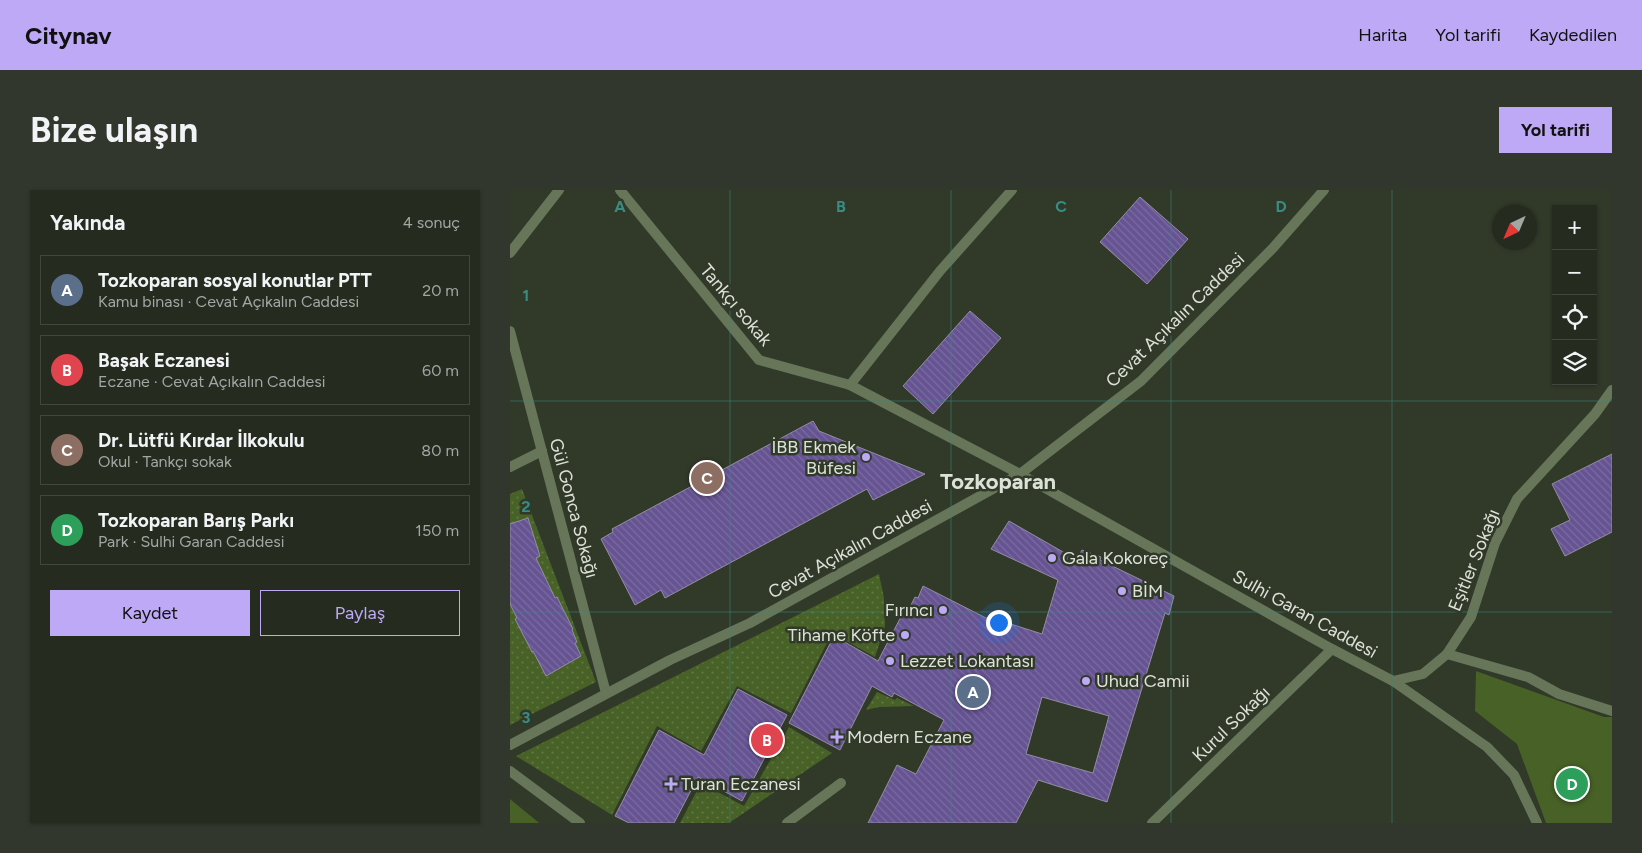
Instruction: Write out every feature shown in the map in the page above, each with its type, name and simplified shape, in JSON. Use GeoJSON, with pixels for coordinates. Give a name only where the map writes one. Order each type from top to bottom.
{"type":"FeatureCollection","features":[{"type":"Feature","properties":{"kind":"street"},"geometry":{"type":"LineString","coordinates":[[510,254],[559,190]]}},
{"type":"Feature","properties":{"kind":"street","name":"Tankçı sokak"},"geometry":{"type":"LineString","coordinates":[[620,190],[759,360],[850,385],[1020,474]]}},
{"type":"Feature","properties":{"kind":"street"},"geometry":{"type":"LineString","coordinates":[[850,385],[940,271],[1012,190]]}},
{"type":"Feature","properties":{"kind":"street","name":"Cevat Açıkalın Caddesi"},"geometry":{"type":"LineString","coordinates":[[510,745],[670,660],[750,623],[1020,474],[1141,380],[1273,248],[1324,190]]}},
{"type":"Feature","properties":{"kind":"street","name":"Gül Gonca Sokağı"},"geometry":{"type":"LineString","coordinates":[[510,331],[606,694]]}},
{"type":"Feature","properties":{"kind":"street","name":"Eşitler Sokağı"},"geometry":{"type":"LineString","coordinates":[[1394,681],[1423,674],[1447,654],[1471,617],[1495,543],[1517,499],[1594,414],[1612,390]]}},
{"type":"Feature","properties":{"kind":"street"},"geometry":{"type":"LineString","coordinates":[[510,467],[542,451]]}},
{"type":"Feature","properties":{"kind":"street","name":"Sulhi Garan Caddesi"},"geometry":{"type":"LineString","coordinates":[[1020,474],[1332,649],[1394,681],[1487,747],[1514,775],[1537,823]]}},
{"type":"Feature","properties":{"kind":"street","name":"Kurul Sokağı"},"geometry":{"type":"LineString","coordinates":[[1152,823],[1332,649]]}},
{"type":"Feature","properties":{"kind":"street"},"geometry":{"type":"LineString","coordinates":[[1447,654],[1528,676],[1559,694],[1612,712]]}},
{"type":"Feature","properties":{"kind":"street"},"geometry":{"type":"LineString","coordinates":[[510,771],[580,823]]}},
{"type":"Feature","properties":{"kind":"street"},"geometry":{"type":"LineString","coordinates":[[786,823],[841,783]]}},
{"type":"Feature","properties":{"kind":"green space"},"geometry":{"type":"Polygon","coordinates":[[[522,489],[596,682],[510,725],[510,494],[522,489]]]}},
{"type":"Feature","properties":{"kind":"green space"},"geometry":{"type":"Polygon","coordinates":[[[879,574],[884,598],[885,626],[875,657],[832,633],[791,713],[737,686],[701,751],[657,726],[612,815],[516,756],[879,574]]]}},
{"type":"Feature","properties":{"kind":"green space"},"geometry":{"type":"Polygon","coordinates":[[[1476,671],[1604,717],[1612,717],[1612,823],[1546,823],[1517,744],[1475,711],[1476,671]]]}},
{"type":"Feature","properties":{"kind":"green space"},"geometry":{"type":"Polygon","coordinates":[[[877,692],[914,706],[879,707],[866,710],[877,692]]]}},
{"type":"Feature","properties":{"kind":"green space"},"geometry":{"type":"Polygon","coordinates":[[[789,727],[832,753],[729,823],[680,823],[701,783],[744,806],[789,727]]]}},
{"type":"Feature","properties":{"kind":"green space"},"geometry":{"type":"Polygon","coordinates":[[[510,799],[538,822],[539,823],[510,823],[510,799]]]}},
{"type":"Feature","properties":{"kind":"building"},"geometry":{"type":"Polygon","coordinates":[[[1140,197],[1188,239],[1147,284],[1100,242],[1140,197]]]}},
{"type":"Feature","properties":{"kind":"building"},"geometry":{"type":"Polygon","coordinates":[[[970,311],[1001,338],[933,414],[903,386],[970,311]]]}},
{"type":"Feature","properties":{"kind":"building"},"geometry":{"type":"Polygon","coordinates":[[[813,421],[819,431],[925,474],[873,500],[867,489],[665,598],[661,590],[635,605],[601,539],[613,532],[612,529],[813,421]]]}},
{"type":"Feature","properties":{"kind":"building"},"geometry":{"type":"Polygon","coordinates":[[[1612,454],[1612,532],[1565,556],[1551,529],[1570,520],[1552,484],[1612,454]]]}},
{"type":"Feature","properties":{"kind":"building"},"geometry":{"type":"Polygon","coordinates":[[[528,518],[540,556],[536,558],[555,598],[557,597],[573,629],[577,642],[575,643],[581,656],[546,676],[515,619],[517,618],[510,604],[510,524],[528,518]]]}},
{"type":"Feature","properties":{"kind":"building"},"geometry":{"type":"Polygon","coordinates":[[[1009,521],[1077,560],[1082,550],[1101,557],[1100,560],[1174,596],[1169,615],[1165,613],[1107,802],[1038,780],[1016,823],[868,823],[897,765],[916,774],[944,720],[894,693],[892,697],[872,686],[840,750],[789,723],[834,636],[878,661],[905,609],[908,611],[915,597],[918,598],[923,586],[994,622],[995,619],[1042,634],[1058,580],[991,549],[1009,521]],[[1042,697],[1026,754],[1093,773],[1109,716],[1042,697]]]}},
{"type":"Feature","properties":{"kind":"building"},"geometry":{"type":"Polygon","coordinates":[[[738,689],[787,715],[742,801],[698,777],[674,823],[629,823],[615,816],[659,730],[704,755],[738,689]]]}},
{"type":"Feature","properties":{"kind":"place","name":"İBB Ekmek Büfesi"},"geometry":{"type":"Point","coordinates":[866,457]}},
{"type":"Feature","properties":{"kind":"place","name":"Dr. Lütfü Kırdar İlkokulu"},"geometry":{"type":"Point","coordinates":[707,478]}},
{"type":"Feature","properties":{"kind":"place","name":"Gala Kokoreç"},"geometry":{"type":"Point","coordinates":[1052,558]}},
{"type":"Feature","properties":{"kind":"place","name":"BİM"},"geometry":{"type":"Point","coordinates":[1122,591]}},
{"type":"Feature","properties":{"kind":"place","name":"Fırıncı"},"geometry":{"type":"Point","coordinates":[943,610]}},
{"type":"Feature","properties":{"kind":"place","name":"Tihame Köfte"},"geometry":{"type":"Point","coordinates":[905,635]}},
{"type":"Feature","properties":{"kind":"place","name":"Lezzet Lokantası"},"geometry":{"type":"Point","coordinates":[890,661]}},
{"type":"Feature","properties":{"kind":"place","name":"Uhud Camii"},"geometry":{"type":"Point","coordinates":[1086,681]}},
{"type":"Feature","properties":{"kind":"place","name":"Tozkoparan sosyal konutlar PTT"},"geometry":{"type":"Point","coordinates":[973,692]}},
{"type":"Feature","properties":{"kind":"place","name":"Modern Eczane"},"geometry":{"type":"Point","coordinates":[837,737]}},
{"type":"Feature","properties":{"kind":"place","name":"Başak Eczanesi"},"geometry":{"type":"Point","coordinates":[767,740]}},
{"type":"Feature","properties":{"kind":"place","name":"Turan Eczanesi"},"geometry":{"type":"Point","coordinates":[671,784]}},
{"type":"Feature","properties":{"kind":"place","name":"Tozkoparan Barış Parkı"},"geometry":{"type":"Point","coordinates":[1572,784]}},
{"type":"Feature","properties":{"kind":"district","name":"Tozkoparan"},"geometry":{"type":"Point","coordinates":[998,481]}}]}
